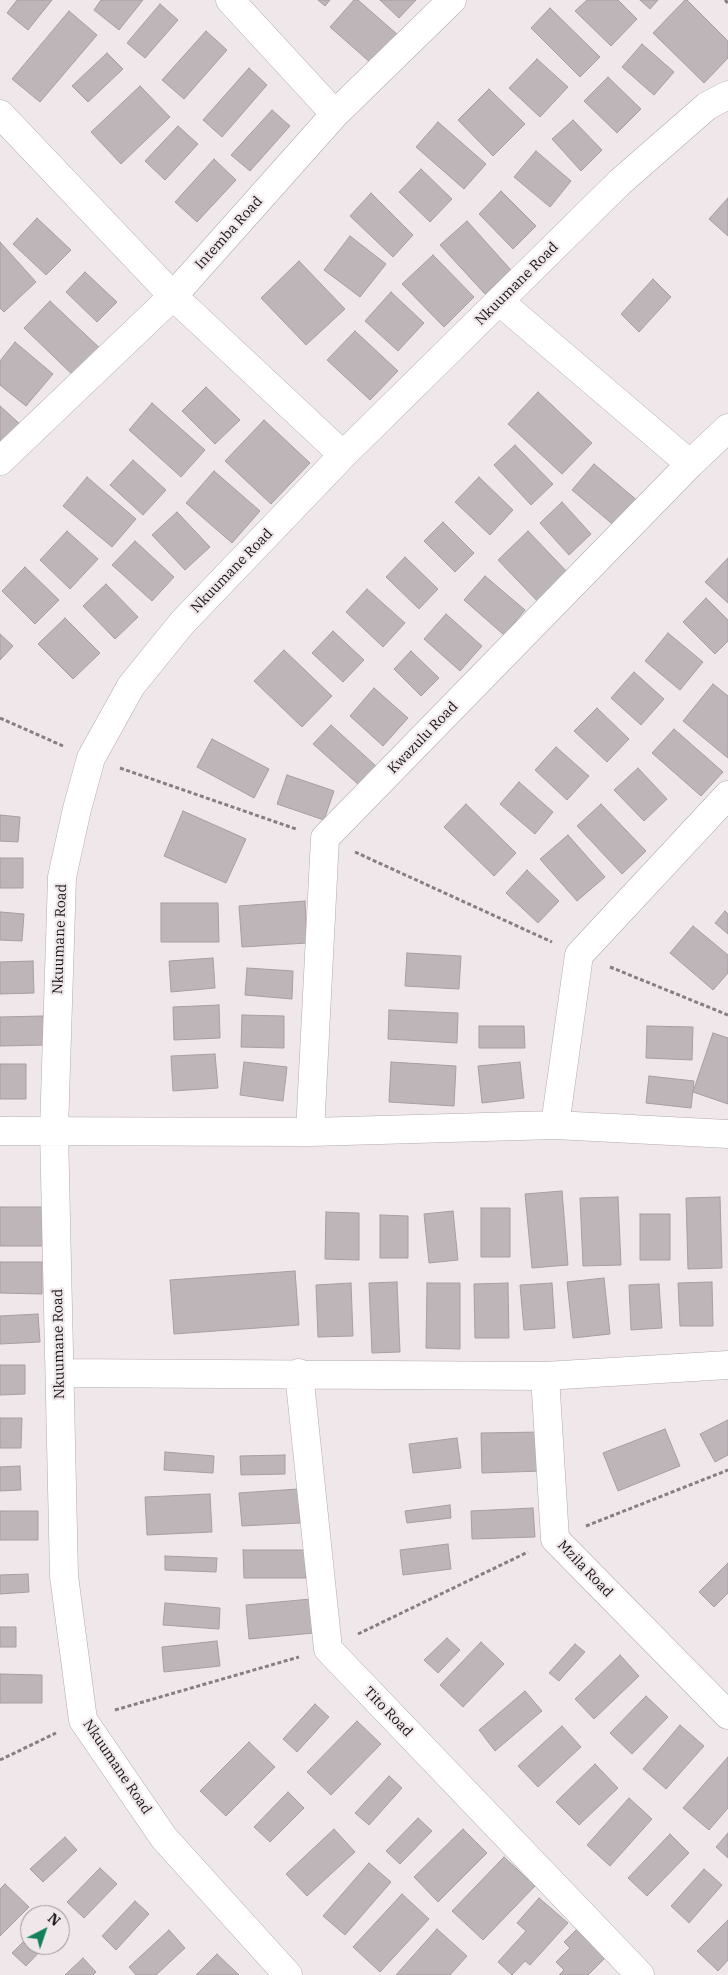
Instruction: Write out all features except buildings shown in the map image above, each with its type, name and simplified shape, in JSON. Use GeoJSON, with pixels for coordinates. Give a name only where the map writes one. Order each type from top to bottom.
{"type":"FeatureCollection","features":[{"type":"Feature","properties":{"kind":"street"},"geometry":{"type":"LineString","coordinates":[[230,0],[335,114]]}},
{"type":"Feature","properties":{"kind":"street","name":"Intemba Road"},"geometry":{"type":"LineString","coordinates":[[0,461],[173,296],[335,114],[452,0]]}},
{"type":"Feature","properties":{"kind":"street","name":"Nkuumane Road"},"geometry":{"type":"LineString","coordinates":[[288,1975],[164,1838],[83,1720],[64,1576],[54,1130],[62,877],[91,758],[131,686],[182,624],[343,455],[620,182],[706,106],[728,95]]}},
{"type":"Feature","properties":{"kind":"street"},"geometry":{"type":"LineString","coordinates":[[0,114],[173,296],[343,455]]}},
{"type":"Feature","properties":{"kind":"street"},"geometry":{"type":"LineString","coordinates":[[499,301],[690,464]]}},
{"type":"Feature","properties":{"kind":"street","name":"Kwazulu Road"},"geometry":{"type":"LineString","coordinates":[[325,838],[690,464],[728,428]]}},
{"type":"Feature","properties":{"kind":"street"},"geometry":{"type":"LineString","coordinates":[[555,1125],[579,955],[728,795]]}},
{"type":"Feature","properties":{"kind":"street"},"geometry":{"type":"LineString","coordinates":[[310,1132],[325,838]]}},
{"type":"Feature","properties":{"kind":"street"},"geometry":{"type":"LineString","coordinates":[[0,1131],[310,1132],[555,1125],[728,1134]]}},
{"type":"Feature","properties":{"kind":"street"},"geometry":{"type":"LineString","coordinates":[[60,1373],[545,1376],[728,1365]]}},
{"type":"Feature","properties":{"kind":"street"},"geometry":{"type":"LineString","coordinates":[[299,1373],[328,1649]]}},
{"type":"Feature","properties":{"kind":"street","name":"Mzila Road"},"geometry":{"type":"LineString","coordinates":[[545,1376],[555,1539],[728,1715]]}},
{"type":"Feature","properties":{"kind":"street","name":"Tito Road"},"geometry":{"type":"LineString","coordinates":[[328,1649],[640,1975]]}},
{"type":"Feature","properties":{"kind":"path"},"geometry":{"type":"LineString","coordinates":[[725,0],[728,3]]}},
{"type":"Feature","properties":{"kind":"path"},"geometry":{"type":"LineString","coordinates":[[0,718],[91,758],[325,838],[579,955],[728,1015]]}},
{"type":"Feature","properties":{"kind":"path"},"geometry":{"type":"LineString","coordinates":[[0,1760],[83,1720],[328,1649],[555,1539],[728,1470]]}}]}
